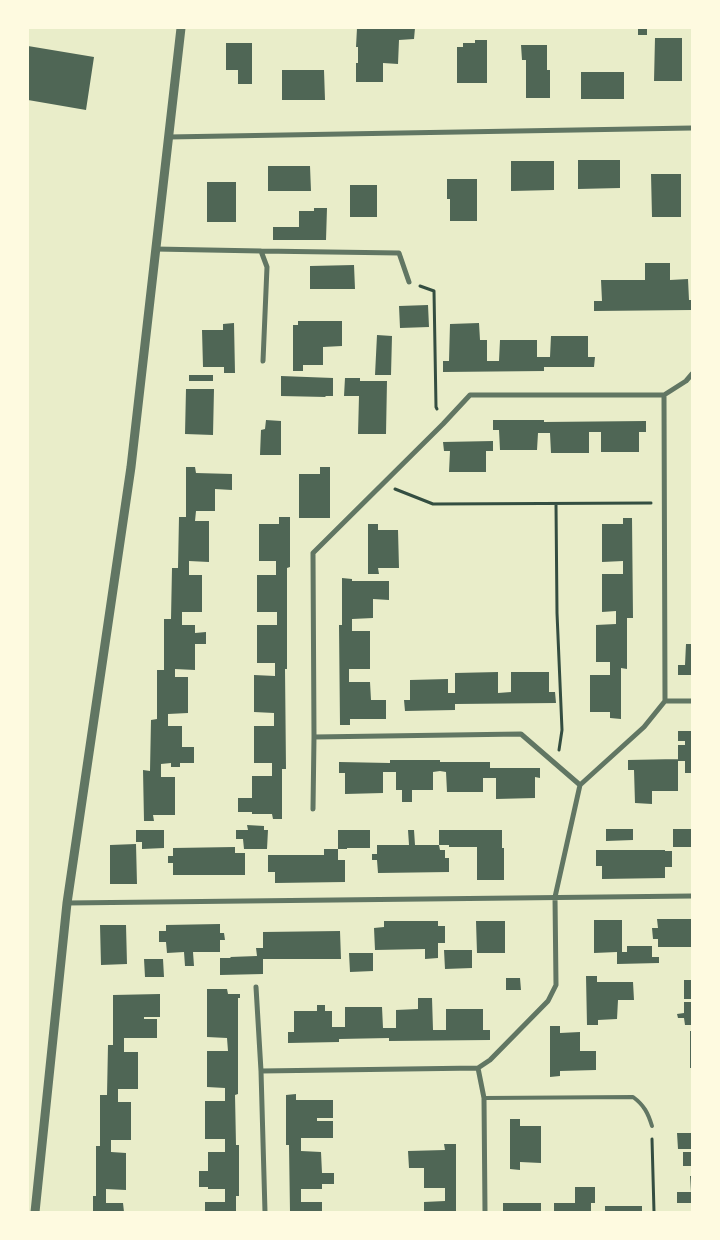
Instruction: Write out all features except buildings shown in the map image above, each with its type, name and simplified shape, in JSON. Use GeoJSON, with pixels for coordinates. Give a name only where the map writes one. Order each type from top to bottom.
{"type":"FeatureCollection","features":[{"type":"Feature","properties":{"kind":"street"},"geometry":{"type":"LineString","coordinates":[[35,1212],[67,903],[130,467],[181,28]]}},
{"type":"Feature","properties":{"kind":"street"},"geometry":{"type":"LineString","coordinates":[[168,137],[692,128]]}},
{"type":"Feature","properties":{"kind":"street"},"geometry":{"type":"LineString","coordinates":[[155,249],[399,253],[409,282]]}},
{"type":"Feature","properties":{"kind":"street"},"geometry":{"type":"LineString","coordinates":[[261,251],[267,267],[263,361]]}},
{"type":"Feature","properties":{"kind":"street"},"geometry":{"type":"LineString","coordinates":[[313,809],[313,553],[470,395],[664,395],[686,381],[692,374]]}},
{"type":"Feature","properties":{"kind":"street"},"geometry":{"type":"LineString","coordinates":[[261,1071],[478,1068],[490,1060],[548,1001],[556,985],[555,897],[580,785],[644,727],[665,700],[664,395]]}},
{"type":"Feature","properties":{"kind":"street"},"geometry":{"type":"LineString","coordinates":[[665,700],[692,701]]}},
{"type":"Feature","properties":{"kind":"street"},"geometry":{"type":"LineString","coordinates":[[314,737],[521,734],[580,785]]}},
{"type":"Feature","properties":{"kind":"street"},"geometry":{"type":"LineString","coordinates":[[67,903],[692,896]]}},
{"type":"Feature","properties":{"kind":"street"},"geometry":{"type":"LineString","coordinates":[[256,988],[261,1071],[265,1212]]}},
{"type":"Feature","properties":{"kind":"street"},"geometry":{"type":"LineString","coordinates":[[478,1068],[484,1098],[485,1212]]}},
{"type":"Feature","properties":{"kind":"lane"},"geometry":{"type":"LineString","coordinates":[[484,1098],[633,1097],[641,1102],[652,1126]]}},
{"type":"Feature","properties":{"kind":"path"},"geometry":{"type":"LineString","coordinates":[[409,282],[434,291],[436,407],[443,424]]}},
{"type":"Feature","properties":{"kind":"path"},"geometry":{"type":"LineString","coordinates":[[382,484],[433,504],[664,503]]}},
{"type":"Feature","properties":{"kind":"path"},"geometry":{"type":"LineString","coordinates":[[556,504],[557,613],[562,730],[556,765]]}},
{"type":"Feature","properties":{"kind":"path"},"geometry":{"type":"LineString","coordinates":[[652,1126],[654,1212]]}}]}
